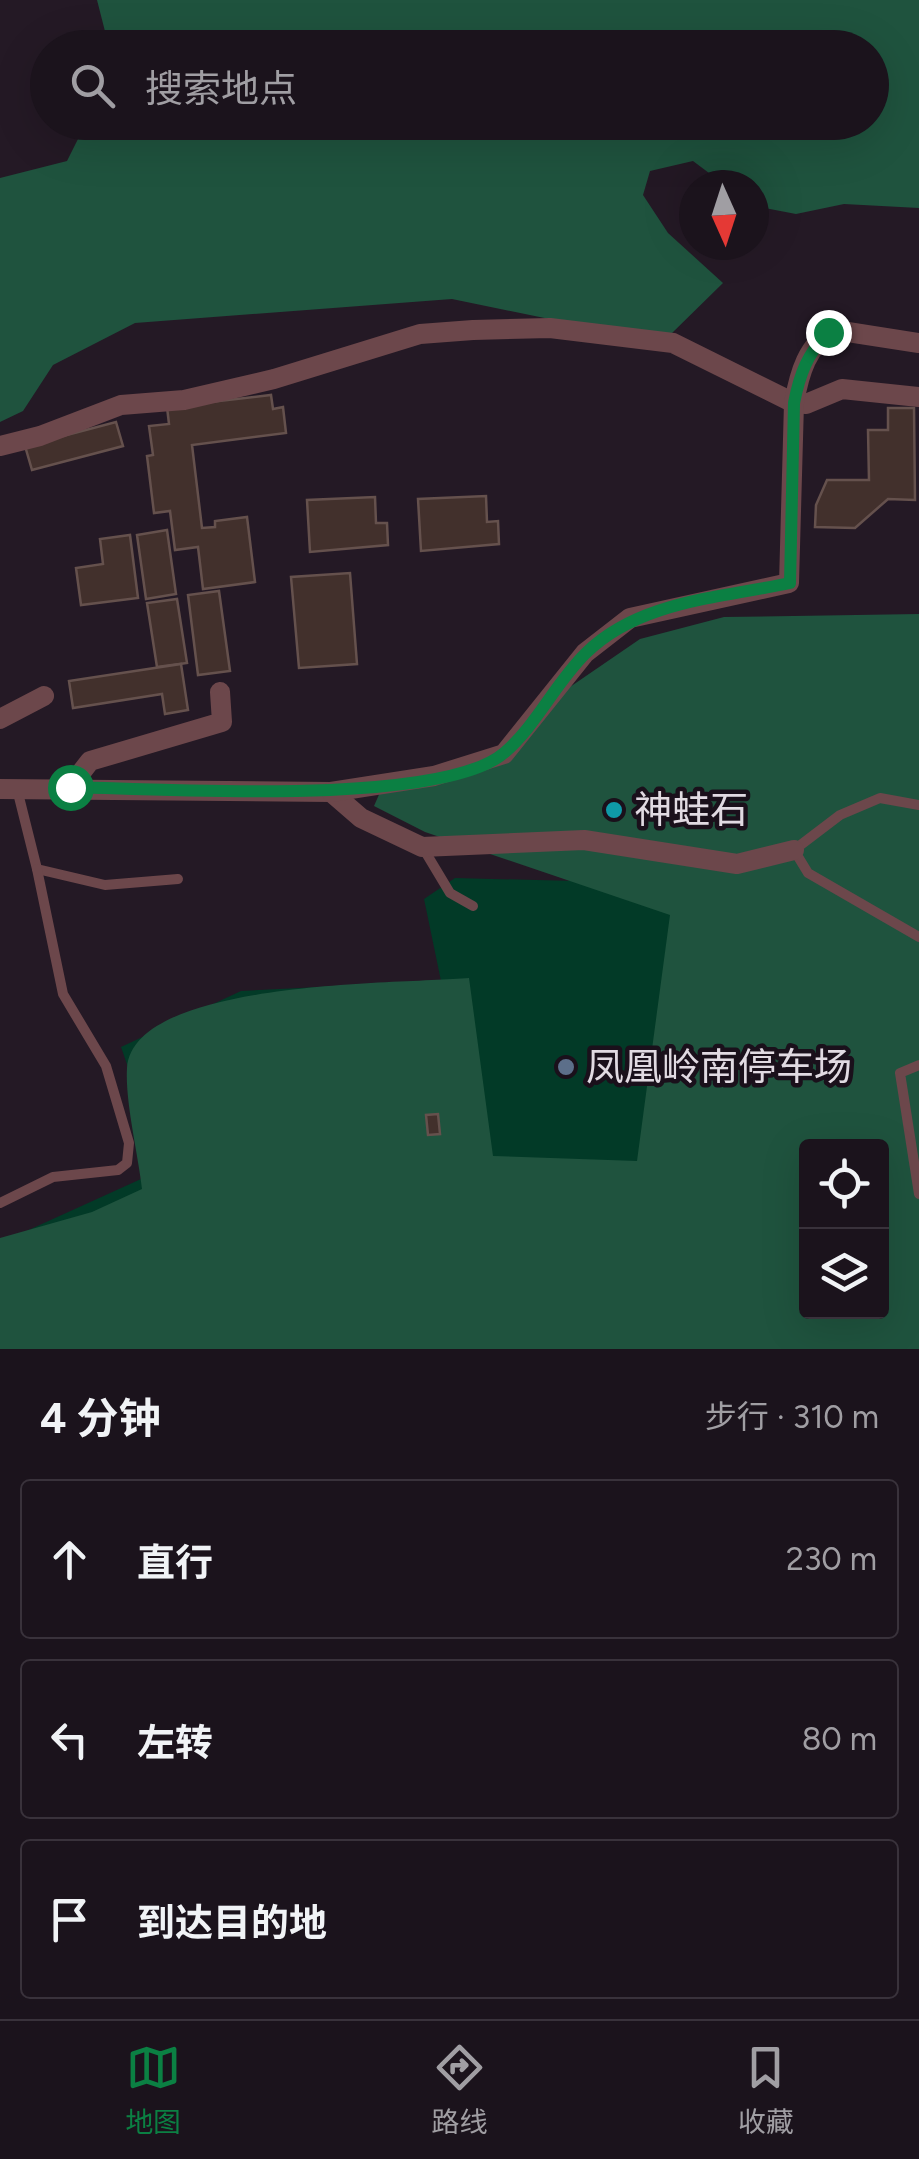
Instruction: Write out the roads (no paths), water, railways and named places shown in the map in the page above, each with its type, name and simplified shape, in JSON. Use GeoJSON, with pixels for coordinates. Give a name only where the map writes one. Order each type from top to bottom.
{"type":"FeatureCollection","features":[{"type":"Feature","properties":{"kind":"street"},"geometry":{"type":"LineString","coordinates":[[0,446],[40,436],[121,405],[184,400],[274,379],[420,334],[473,330],[550,328],[673,343],[794,403],[806,404],[842,389],[919,397]]}},
{"type":"Feature","properties":{"kind":"street"},"geometry":{"type":"LineString","coordinates":[[9,788],[331,792],[434,776],[504,754],[585,653],[630,618],[790,583],[794,403],[799,374],[810,352],[828,332],[919,343]]}},
{"type":"Feature","properties":{"kind":"street"},"geometry":{"type":"LineString","coordinates":[[70,787],[90,761],[222,722],[220,692]]}},
{"type":"Feature","properties":{"kind":"street"},"geometry":{"type":"LineString","coordinates":[[0,719],[44,696]]}},
{"type":"Feature","properties":{"kind":"street"},"geometry":{"type":"LineString","coordinates":[[331,792],[361,818],[422,847],[584,840],[737,864],[794,850]]}},
{"type":"Feature","properties":{"kind":"lane"},"geometry":{"type":"LineString","coordinates":[[0,1203],[53,1177],[118,1170],[127,1163],[129,1143],[106,1066],[63,994],[36,869],[9,788]]}},
{"type":"Feature","properties":{"kind":"lane"},"geometry":{"type":"LineString","coordinates":[[919,805],[880,798],[840,815],[794,850],[808,873],[919,937]]}},
{"type":"Feature","properties":{"kind":"lane"},"geometry":{"type":"LineString","coordinates":[[422,847],[450,893],[473,906]]}},
{"type":"Feature","properties":{"kind":"lane"},"geometry":{"type":"LineString","coordinates":[[36,869],[105,884],[178,879]]}},
{"type":"Feature","properties":{"kind":"lane"},"geometry":{"type":"LineString","coordinates":[[919,1065],[900,1074],[919,1194]]}},
{"type":"Feature","properties":{"kind":"place","name":"神蛙石"},"geometry":{"type":"Point","coordinates":[614,810]}},
{"type":"Feature","properties":{"kind":"place","name":"凤凰岭南停车场"},"geometry":{"type":"Point","coordinates":[566,1067]}}]}
